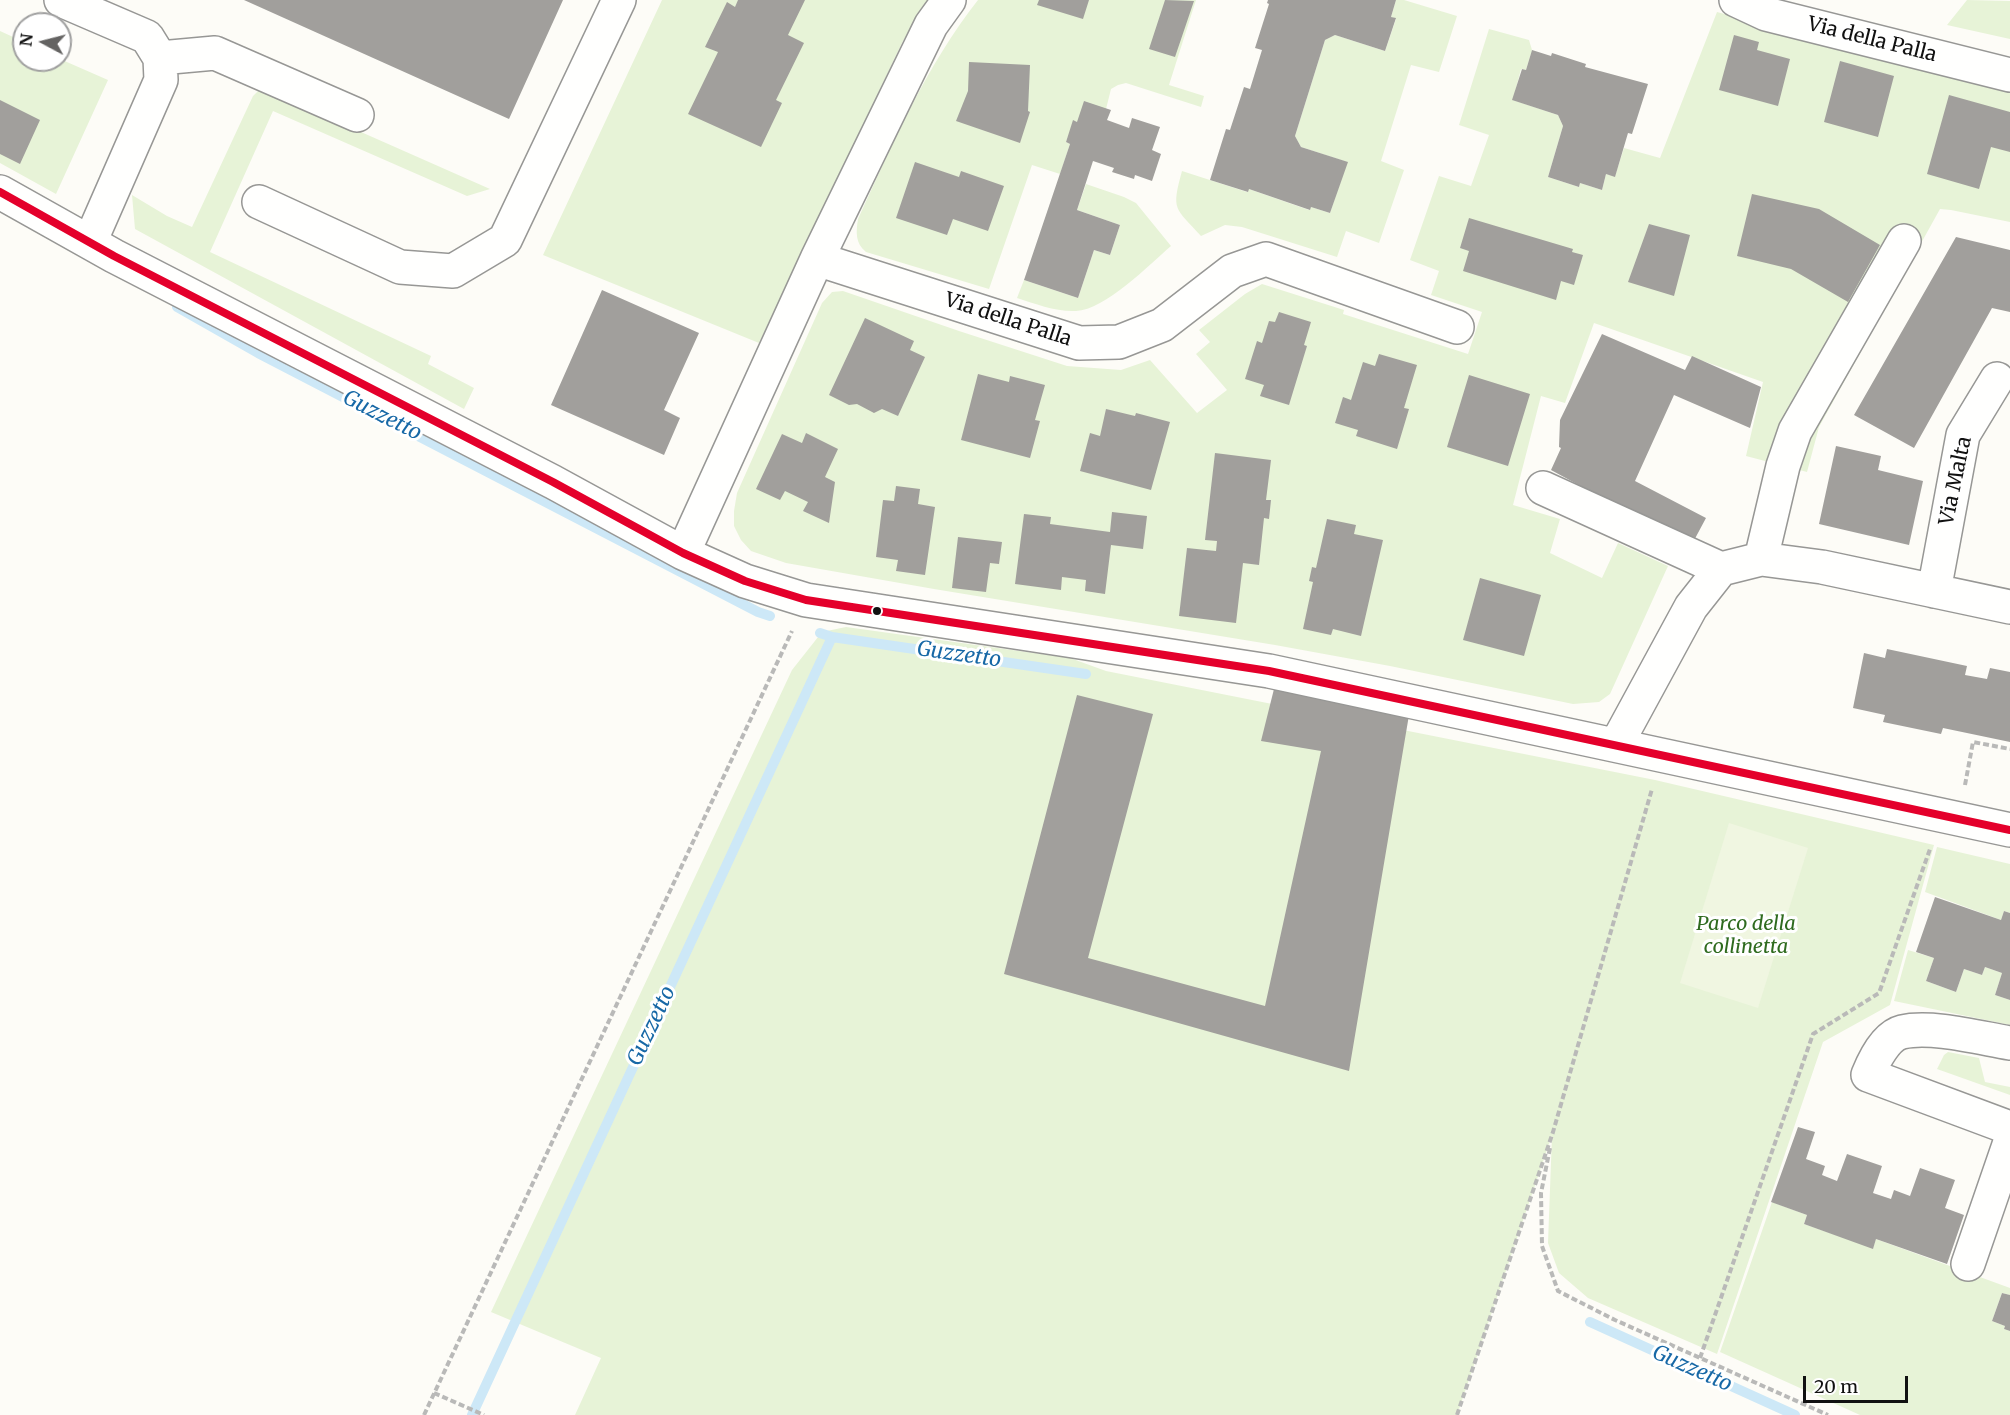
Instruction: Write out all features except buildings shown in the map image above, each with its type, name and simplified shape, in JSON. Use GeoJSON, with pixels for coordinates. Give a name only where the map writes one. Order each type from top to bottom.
{"type":"FeatureCollection","features":[{"type":"Feature","properties":{"kind":"street"},"geometry":{"type":"LineString","coordinates":[[61,0],[147,36],[160,58],[160,80],[90,242]]}},
{"type":"Feature","properties":{"kind":"street"},"geometry":{"type":"LineString","coordinates":[[259,202],[400,267],[453,271],[505,240],[620,0]]}},
{"type":"Feature","properties":{"kind":"street"},"geometry":{"type":"LineString","coordinates":[[683,553],[817,259],[932,25],[949,0]]}},
{"type":"Feature","properties":{"kind":"street","name":"Via della Palla"},"geometry":{"type":"LineString","coordinates":[[1736,0],[1766,14],[2010,75]]}},
{"type":"Feature","properties":{"kind":"street"},"geometry":{"type":"LineString","coordinates":[[160,58],[215,53],[357,115]]}},
{"type":"Feature","properties":{"kind":"street"},"geometry":{"type":"LineString","coordinates":[[0,192],[90,242],[553,482],[683,553],[745,581],[806,600],[1269,671],[2010,830]]}},
{"type":"Feature","properties":{"kind":"street"},"geometry":{"type":"LineString","coordinates":[[1761,560],[1783,466],[1795,431],[1904,242]]}},
{"type":"Feature","properties":{"kind":"street","name":"Via della Palla"},"geometry":{"type":"LineString","coordinates":[[817,259],[1079,343],[1119,342],[1162,325],[1232,271],[1266,259],[1458,327]]}},
{"type":"Feature","properties":{"kind":"street","name":"Via Malta"},"geometry":{"type":"LineString","coordinates":[[1934,591],[1963,435],[1997,379]]}},
{"type":"Feature","properties":{"kind":"street"},"geometry":{"type":"LineString","coordinates":[[1543,488],[1721,569],[1761,560],[1822,567],[2010,607]]}},
{"type":"Feature","properties":{"kind":"street"},"geometry":{"type":"LineString","coordinates":[[1616,745],[1691,607],[1721,569]]}},
{"type":"Feature","properties":{"kind":"street"},"geometry":{"type":"LineString","coordinates":[[2010,1043],[1934,1031],[1900,1032],[1878,1052],[1868,1075],[2010,1128]]}},
{"type":"Feature","properties":{"kind":"street"},"geometry":{"type":"LineString","coordinates":[[1968,1264],[2010,1142]]}},
{"type":"Feature","properties":{"kind":"path"},"geometry":{"type":"LineString","coordinates":[[424,1415],[806,600]]}},
{"type":"Feature","properties":{"kind":"path"},"geometry":{"type":"LineString","coordinates":[[1963,794],[1973,742],[2010,749]]}},
{"type":"Feature","properties":{"kind":"path"},"geometry":{"type":"LineString","coordinates":[[1457,1415],[1553,1132],[1655,780]]}},
{"type":"Feature","properties":{"kind":"path"},"geometry":{"type":"LineString","coordinates":[[1700,1358],[1813,1034],[1879,993],[1930,848]]}},
{"type":"Feature","properties":{"kind":"path"},"geometry":{"type":"LineString","coordinates":[[1553,1132],[1541,1193],[1542,1246],[1558,1291],[1615,1320],[1828,1415]]}},
{"type":"Feature","properties":{"kind":"path"},"geometry":{"type":"LineString","coordinates":[[434,1393],[484,1415]]}},
{"type":"Feature","properties":{"kind":"green space"},"geometry":{"type":"Polygon","coordinates":[[[662,0],[931,0],[903,41],[759,343],[543,255],[662,0]]]}},
{"type":"Feature","properties":{"kind":"green space"},"geometry":{"type":"Polygon","coordinates":[[[978,0],[1196,0],[1169,85],[1204,96],[1201,107],[1126,83],[1111,89],[1106,109],[1077,122],[1074,121],[1066,142],[1070,144],[1060,174],[1032,165],[989,289],[866,252],[858,241],[857,233],[858,219],[926,78],[959,25],[978,0]]]}},
{"type":"Feature","properties":{"kind":"green space"},"geometry":{"type":"Polygon","coordinates":[[[1396,0],[1404,0],[1457,16],[1439,72],[1411,65],[1381,161],[1404,170],[1379,243],[1346,231],[1337,257],[1242,227],[1225,225],[1201,236],[1178,208],[1176,201],[1182,171],[1247,192],[1249,189],[1309,210],[1311,207],[1330,213],[1347,162],[1301,147],[1295,136],[1325,40],[1335,35],[1385,51],[1396,19],[1391,17],[1396,0]]]}},
{"type":"Feature","properties":{"kind":"green space"},"geometry":{"type":"Polygon","coordinates":[[[1967,0],[2010,1],[2010,39],[1947,25],[1967,0]]]}},
{"type":"Feature","properties":{"kind":"green space"},"geometry":{"type":"Polygon","coordinates":[[[1717,12],[2010,90],[2010,222],[1940,209],[1819,427],[1807,472],[1746,456],[1763,382],[1594,323],[1565,403],[1541,396],[1513,505],[1560,519],[1550,553],[1602,578],[1618,543],[1668,566],[1610,694],[1599,702],[1573,704],[1275,645],[786,563],[751,551],[741,540],[734,526],[737,493],[822,303],[832,292],[843,291],[1067,366],[1121,370],[1150,360],[1197,413],[1227,390],[1196,354],[1210,342],[1199,330],[1245,294],[1262,284],[1344,310],[1343,314],[1468,354],[1482,312],[1431,295],[1439,271],[1410,260],[1439,176],[1471,186],[1489,135],[1459,125],[1489,29],[1529,40],[1532,50],[1526,70],[1521,69],[1513,100],[1558,115],[1563,126],[1548,177],[1579,187],[1580,183],[1602,190],[1606,174],[1615,176],[1624,148],[1660,158],[1717,12]]]}},
{"type":"Feature","properties":{"kind":"green space"},"geometry":{"type":"Polygon","coordinates":[[[0,31],[12,36],[12,72],[72,72],[72,64],[108,80],[56,194],[0,163],[0,31]]]}},
{"type":"Feature","properties":{"kind":"green space"},"geometry":{"type":"Polygon","coordinates":[[[266,90],[490,189],[467,196],[273,111],[210,252],[431,356],[428,364],[474,388],[464,409],[135,229],[132,195],[167,216],[192,227],[253,96],[258,91],[266,90]]]}},
{"type":"Feature","properties":{"kind":"green space"},"geometry":{"type":"Polygon","coordinates":[[[1086,184],[1136,203],[1171,246],[1113,295],[1088,309],[1061,310],[1017,298],[1024,280],[1078,298],[1094,250],[1110,255],[1120,225],[1077,210],[1086,184]]]}},
{"type":"Feature","properties":{"kind":"green space","name":"Parco della collinetta"},"geometry":{"type":"Polygon","coordinates":[[[846,627],[1070,658],[1106,671],[1655,780],[1934,845],[1890,1005],[1823,1042],[1717,1354],[1588,1298],[1559,1273],[1548,1243],[1552,1135],[1457,1415],[575,1415],[601,1358],[491,1312],[792,670],[822,632],[846,627]]]}},
{"type":"Feature","properties":{"kind":"green space","name":"Parco della collinetta"},"geometry":{"type":"Polygon","coordinates":[[[1729,823],[1808,848],[1758,1008],[1680,983],[1729,823]]]}},
{"type":"Feature","properties":{"kind":"green space"},"geometry":{"type":"Polygon","coordinates":[[[1937,847],[2010,864],[2010,913],[2004,911],[2001,920],[1925,892],[1937,847]]]}},
{"type":"Feature","properties":{"kind":"green space"},"geometry":{"type":"Polygon","coordinates":[[[1908,950],[1934,958],[1926,981],[1956,992],[1964,969],[1982,975],[1985,967],[2002,973],[1995,995],[2010,1000],[2010,1025],[1894,1001],[1908,950]]]}},
{"type":"Feature","properties":{"kind":"green space"},"geometry":{"type":"Polygon","coordinates":[[[1948,1052],[1979,1058],[1985,1082],[2010,1087],[2010,1095],[1937,1069],[1948,1052]]]}},
{"type":"Feature","properties":{"kind":"green space"},"geometry":{"type":"Polygon","coordinates":[[[1772,1202],[1807,1215],[1804,1224],[1873,1248],[1876,1239],[2010,1288],[2010,1295],[2002,1293],[1992,1321],[2005,1326],[2004,1329],[2010,1331],[2010,1415],[1860,1415],[1720,1352],[1772,1202]]]}},
{"type":"Feature","properties":{"kind":"waterway","name":"Guzzetto"},"geometry":{"type":"LineString","coordinates":[[177,307],[258,353],[758,612],[770,616]]}},
{"type":"Feature","properties":{"kind":"waterway","name":"Guzzetto"},"geometry":{"type":"LineString","coordinates":[[820,633],[832,637],[1086,674]]}},
{"type":"Feature","properties":{"kind":"waterway","name":"Guzzetto"},"geometry":{"type":"LineString","coordinates":[[472,1415],[832,637]]}},
{"type":"Feature","properties":{"kind":"waterway","name":"Guzzetto"},"geometry":{"type":"LineString","coordinates":[[1590,1322],[1795,1415]]}},
{"type":"Feature","properties":{"kind":"transit line"},"geometry":{"type":"LineString","coordinates":[[0,192],[114,256],[553,482],[683,553],[745,581],[806,600],[1269,671],[2010,830]]}}]}
